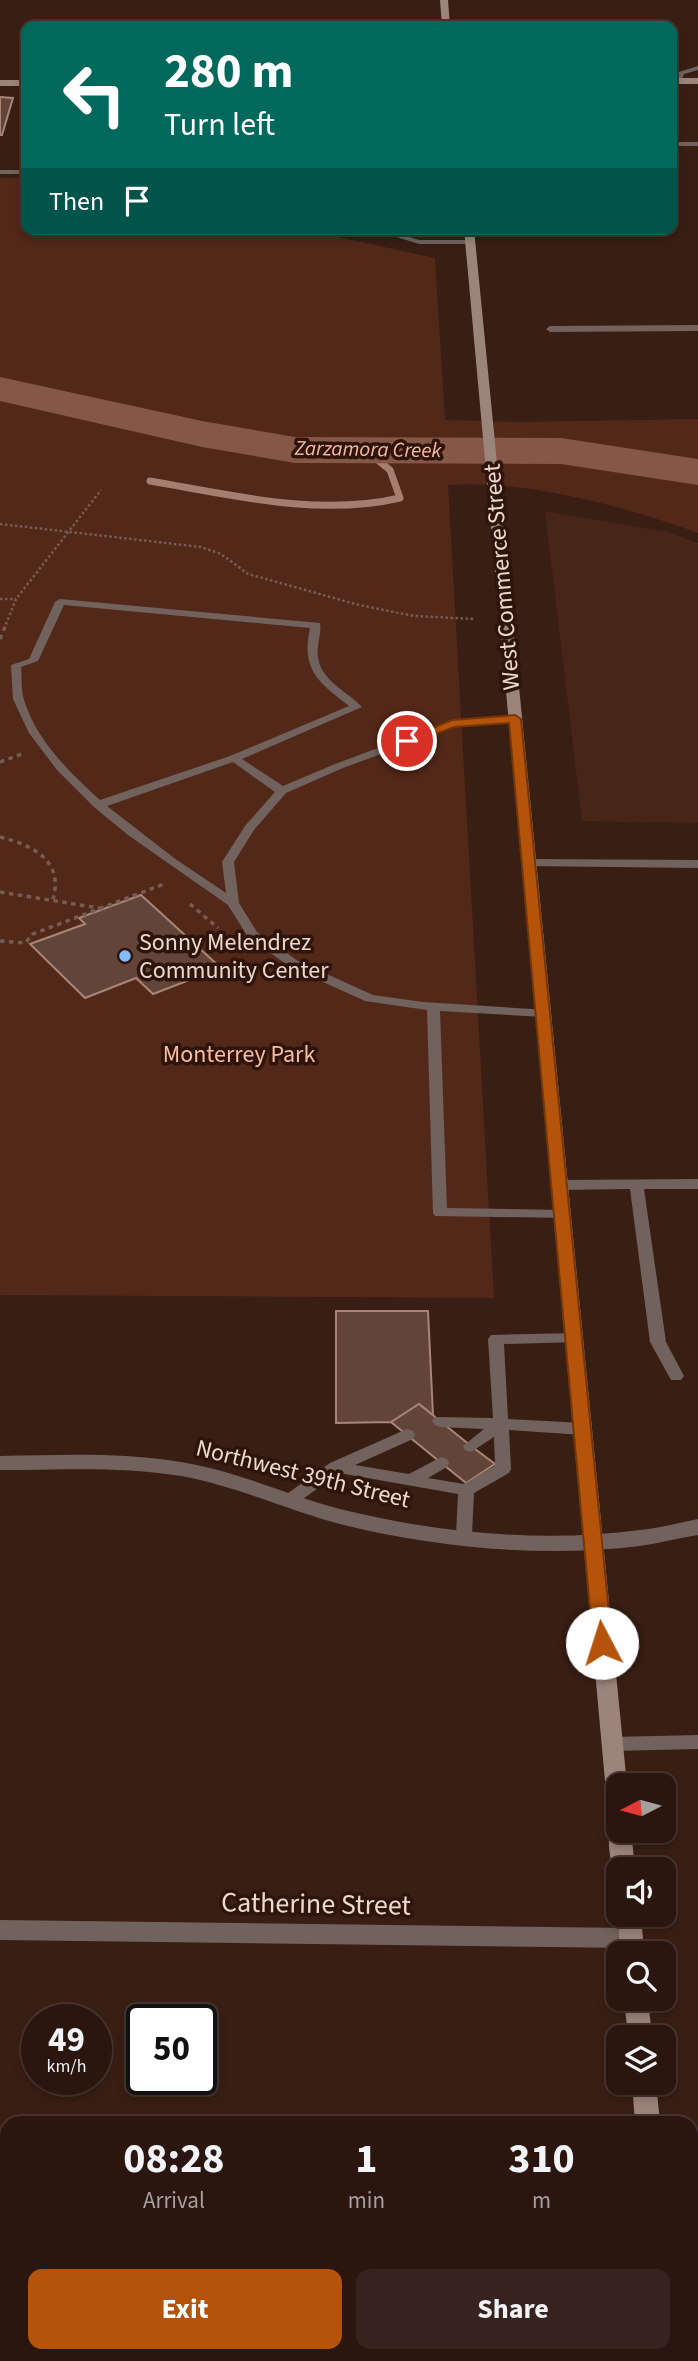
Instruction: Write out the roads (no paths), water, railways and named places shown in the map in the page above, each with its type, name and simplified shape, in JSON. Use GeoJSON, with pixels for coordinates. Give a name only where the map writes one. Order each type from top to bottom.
{"type":"FeatureCollection","features":[{"type":"Feature","properties":{"kind":"main road"},"geometry":{"type":"LineString","coordinates":[[444,0],[446,21]]}},
{"type":"Feature","properties":{"kind":"main road"},"geometry":{"type":"LineString","coordinates":[[677,81],[698,81]]}},
{"type":"Feature","properties":{"kind":"main road"},"geometry":{"type":"LineString","coordinates":[[0,83],[21,83]]}},
{"type":"Feature","properties":{"kind":"main road","name":"West Commerce Street"},"geometry":{"type":"LineString","coordinates":[[470,235],[615,1773]]}},
{"type":"Feature","properties":{"kind":"main road"},"geometry":{"type":"LineString","coordinates":[[645,2095],[647,2116]]}},
{"type":"Feature","properties":{"kind":"street","name":"Northwest 39th Street"},"geometry":{"type":"LineString","coordinates":[[0,1463],[106,1463],[180,1469],[216,1477],[363,1521],[464,1535],[593,1541],[641,1538],[698,1527]]}},
{"type":"Feature","properties":{"kind":"street","name":"Catherine Street"},"geometry":{"type":"LineString","coordinates":[[0,1930],[606,1945]]}},
{"type":"Feature","properties":{"kind":"lane"},"geometry":{"type":"LineString","coordinates":[[677,78],[681,73],[698,68]]}},
{"type":"Feature","properties":{"kind":"lane"},"geometry":{"type":"LineString","coordinates":[[677,144],[698,144]]}},
{"type":"Feature","properties":{"kind":"lane"},"geometry":{"type":"LineString","coordinates":[[0,172],[21,172]]}},
{"type":"Feature","properties":{"kind":"lane"},"geometry":{"type":"LineString","coordinates":[[395,235],[419,242],[471,242]]}},
{"type":"Feature","properties":{"kind":"lane"},"geometry":{"type":"LineString","coordinates":[[550,329],[698,328]]}},
{"type":"Feature","properties":{"kind":"lane"},"geometry":{"type":"LineString","coordinates":[[98,805],[234,758],[357,707],[317,675],[310,645],[316,625],[60,602],[33,661],[16,665],[12,682],[34,740],[72,783],[143,844],[233,903]]}},
{"type":"Feature","properties":{"kind":"lane"},"geometry":{"type":"LineString","coordinates":[[515,719],[452,723],[282,791],[249,828],[228,862],[233,903],[252,934],[294,964],[370,999],[433,1007],[543,1013]]}},
{"type":"Feature","properties":{"kind":"lane"},"geometry":{"type":"LineString","coordinates":[[234,758],[282,791]]}},
{"type":"Feature","properties":{"kind":"lane"},"geometry":{"type":"LineString","coordinates":[[529,863],[698,864]]}},
{"type":"Feature","properties":{"kind":"lane"},"geometry":{"type":"LineString","coordinates":[[433,1007],[440,1213],[563,1215]]}},
{"type":"Feature","properties":{"kind":"lane"},"geometry":{"type":"LineString","coordinates":[[636,1184],[658,1342],[676,1376]]}},
{"type":"Feature","properties":{"kind":"lane"},"geometry":{"type":"LineString","coordinates":[[560,1185],[698,1184]]}},
{"type":"Feature","properties":{"kind":"lane"},"geometry":{"type":"LineString","coordinates":[[336,1467],[466,1490],[503,1469],[496,1339],[575,1338]]}},
{"type":"Feature","properties":{"kind":"lane"},"geometry":{"type":"LineString","coordinates":[[440,1421],[583,1429]]}},
{"type":"Feature","properties":{"kind":"lane"},"geometry":{"type":"LineString","coordinates":[[471,1446],[501,1424]]}},
{"type":"Feature","properties":{"kind":"lane"},"geometry":{"type":"LineString","coordinates":[[290,1500],[336,1467],[407,1434]]}},
{"type":"Feature","properties":{"kind":"lane"},"geometry":{"type":"LineString","coordinates":[[413,1479],[441,1463]]}},
{"type":"Feature","properties":{"kind":"lane"},"geometry":{"type":"LineString","coordinates":[[464,1535],[466,1490]]}},
{"type":"Feature","properties":{"kind":"lane"},"geometry":{"type":"LineString","coordinates":[[612,1744],[698,1742]]}},
{"type":"Feature","properties":{"kind":"waterway","name":"Zarzamora Creek"},"geometry":{"type":"LineString","coordinates":[[0,389],[202,434],[295,450],[561,451],[698,472]]}},
{"type":"Feature","properties":{"kind":"waterway"},"geometry":{"type":"LineString","coordinates":[[150,481],[244,498],[306,505],[369,503],[400,498],[390,470],[368,452]]}},
{"type":"Feature","properties":{"kind":"place","name":"Sonny Melendrez Community Center"},"geometry":{"type":"Point","coordinates":[125,956]}},
{"type":"Feature","properties":{"kind":"park label","name":"Monterrey Park"},"geometry":{"type":"Point","coordinates":[239,1054]}}]}
